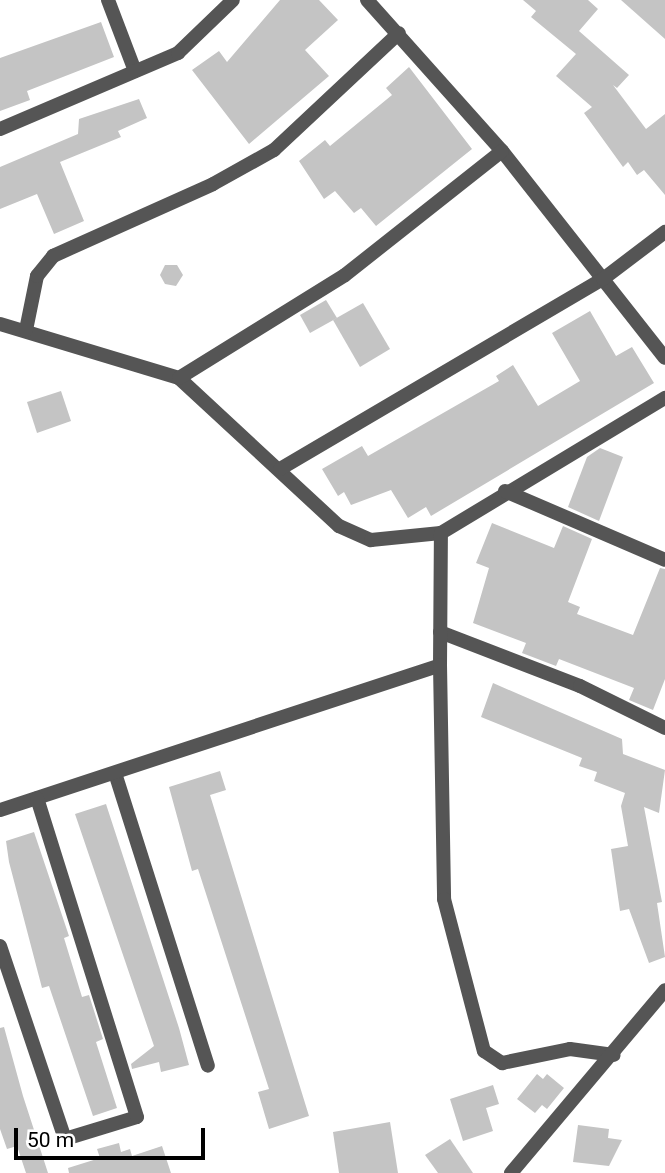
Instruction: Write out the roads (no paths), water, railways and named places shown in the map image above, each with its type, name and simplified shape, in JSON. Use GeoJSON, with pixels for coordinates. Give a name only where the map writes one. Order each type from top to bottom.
{"type":"FeatureCollection","features":[{"type":"Feature","properties":{"kind":"street"},"geometry":{"type":"LineString","coordinates":[[108,0],[135,71]]}},
{"type":"Feature","properties":{"kind":"street"},"geometry":{"type":"LineString","coordinates":[[0,128],[178,53],[233,0]]}},
{"type":"Feature","properties":{"kind":"street"},"geometry":{"type":"LineString","coordinates":[[367,0],[502,151],[665,358]]}},
{"type":"Feature","properties":{"kind":"street"},"geometry":{"type":"LineString","coordinates":[[26,330],[37,276],[53,256],[213,184],[274,150],[399,33]]}},
{"type":"Feature","properties":{"kind":"street"},"geometry":{"type":"LineString","coordinates":[[179,378],[345,275],[502,151]]}},
{"type":"Feature","properties":{"kind":"street"},"geometry":{"type":"LineString","coordinates":[[280,469],[603,279],[665,232]]}},
{"type":"Feature","properties":{"kind":"street"},"geometry":{"type":"LineString","coordinates":[[0,324],[179,378],[339,526],[371,540],[441,533],[505,491],[665,398]]}},
{"type":"Feature","properties":{"kind":"street"},"geometry":{"type":"LineString","coordinates":[[505,491],[665,560]]}},
{"type":"Feature","properties":{"kind":"street"},"geometry":{"type":"LineString","coordinates":[[441,533],[444,899],[484,1051],[502,1063],[570,1049],[614,1055]]}},
{"type":"Feature","properties":{"kind":"street"},"geometry":{"type":"LineString","coordinates":[[440,632],[580,686],[665,728]]}},
{"type":"Feature","properties":{"kind":"street"},"geometry":{"type":"LineString","coordinates":[[0,810],[440,665]]}},
{"type":"Feature","properties":{"kind":"street"},"geometry":{"type":"LineString","coordinates":[[115,773],[208,1066]]}},
{"type":"Feature","properties":{"kind":"street"},"geometry":{"type":"LineString","coordinates":[[0,946],[65,1139],[137,1117],[37,798]]}},
{"type":"Feature","properties":{"kind":"street"},"geometry":{"type":"LineString","coordinates":[[511,1173],[614,1055],[665,990]]}}]}
